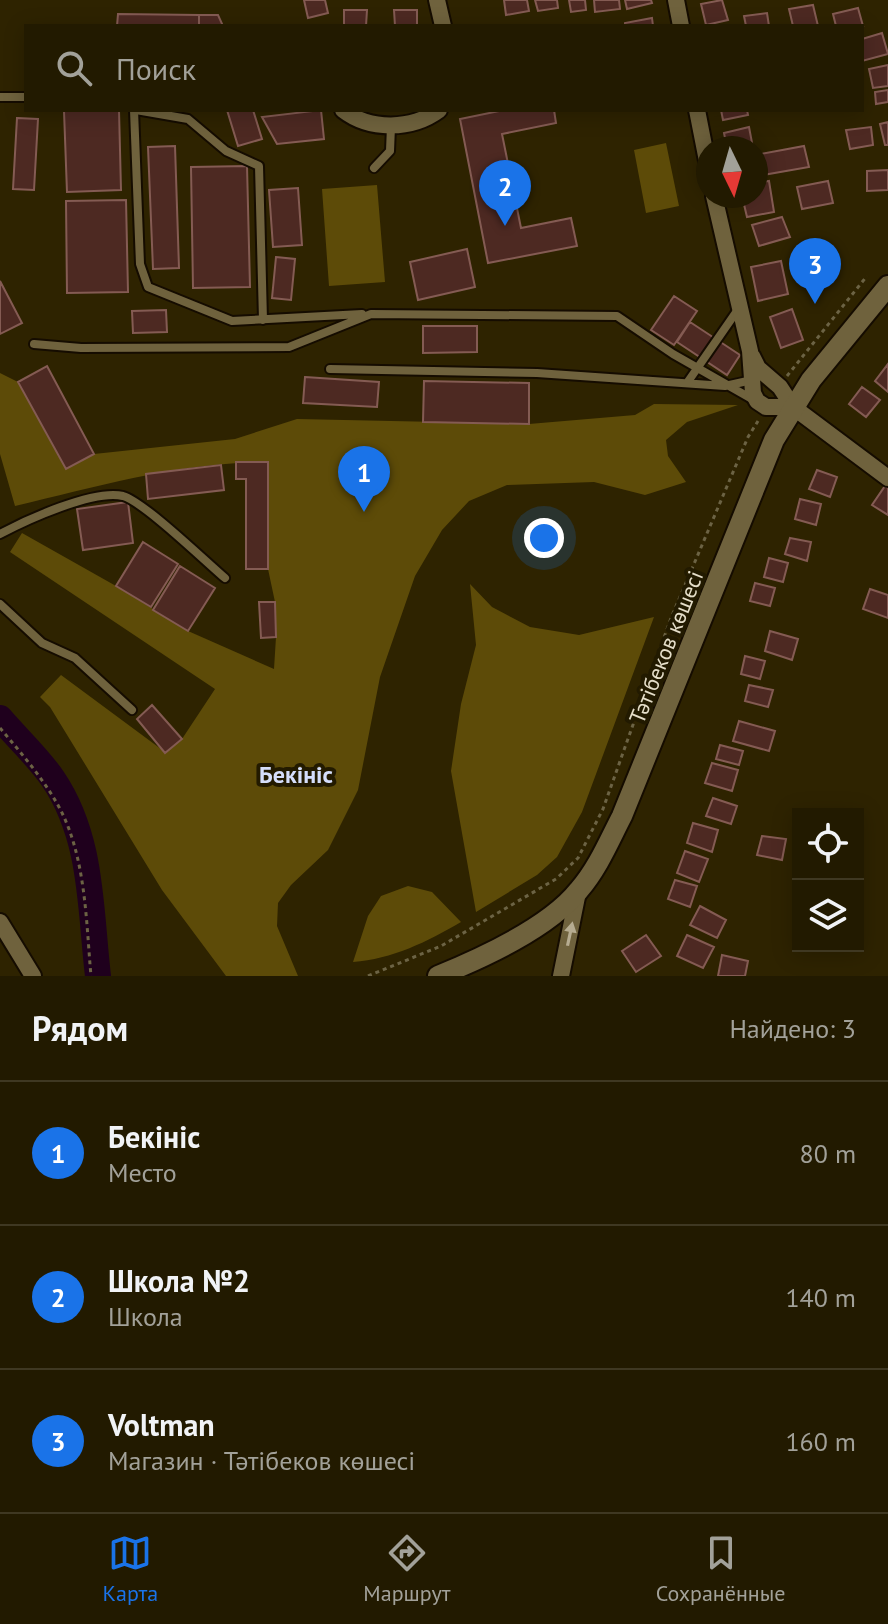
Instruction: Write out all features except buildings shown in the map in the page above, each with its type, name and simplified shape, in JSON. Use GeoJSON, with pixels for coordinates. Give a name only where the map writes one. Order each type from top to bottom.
{"type":"FeatureCollection","features":[{"type":"Feature","properties":{"kind":"main road","name":"Тәтібеков көшесі"},"geometry":{"type":"LineString","coordinates":[[438,976],[499,949],[546,919],[578,892],[596,866],[622,816],[774,440],[811,380],[888,286]]}},
{"type":"Feature","properties":{"kind":"street"},"geometry":{"type":"LineString","coordinates":[[437,0],[443,24]]}},
{"type":"Feature","properties":{"kind":"street"},"geometry":{"type":"LineString","coordinates":[[676,0],[681,24]]}},
{"type":"Feature","properties":{"kind":"street"},"geometry":{"type":"LineString","coordinates":[[347,112],[364,121],[391,126],[430,117],[436,112]]}},
{"type":"Feature","properties":{"kind":"street"},"geometry":{"type":"LineString","coordinates":[[697,112],[702,136]]}},
{"type":"Feature","properties":{"kind":"street"},"geometry":{"type":"LineString","coordinates":[[717,208],[750,351],[766,382],[793,407],[886,474]]}},
{"type":"Feature","properties":{"kind":"street"},"geometry":{"type":"LineString","coordinates":[[766,382],[753,393],[761,404],[793,407]]}},
{"type":"Feature","properties":{"kind":"street"},"geometry":{"type":"LineString","coordinates":[[561,976],[578,892]]}},
{"type":"Feature","properties":{"kind":"street"},"geometry":{"type":"LineString","coordinates":[[0,922],[33,976]]}},
{"type":"Feature","properties":{"kind":"lane"},"geometry":{"type":"LineString","coordinates":[[0,97],[24,97]]}},
{"type":"Feature","properties":{"kind":"lane"},"geometry":{"type":"LineString","coordinates":[[135,112],[140,264],[148,287],[232,321],[371,314],[617,316],[725,386],[761,404]]}},
{"type":"Feature","properties":{"kind":"lane"},"geometry":{"type":"LineString","coordinates":[[147,112],[188,119],[226,151],[259,166],[263,320]]}},
{"type":"Feature","properties":{"kind":"lane"},"geometry":{"type":"LineString","coordinates":[[374,168],[390,151],[391,126]]}},
{"type":"Feature","properties":{"kind":"lane"},"geometry":{"type":"LineString","coordinates":[[687,383],[739,307]]}},
{"type":"Feature","properties":{"kind":"lane"},"geometry":{"type":"LineString","coordinates":[[34,344],[81,348],[289,347],[371,314]]}},
{"type":"Feature","properties":{"kind":"lane"},"geometry":{"type":"LineString","coordinates":[[330,369],[537,373],[725,386],[766,382]]}},
{"type":"Feature","properties":{"kind":"lane"},"geometry":{"type":"LineString","coordinates":[[0,534],[80,500],[122,496],[140,505],[225,578]]}},
{"type":"Feature","properties":{"kind":"lane"},"geometry":{"type":"LineString","coordinates":[[0,604],[42,643],[75,658],[132,710]]}},
{"type":"Feature","properties":{"kind":"path"},"geometry":{"type":"LineString","coordinates":[[766,382],[867,276]]}},
{"type":"Feature","properties":{"kind":"path"},"geometry":{"type":"LineString","coordinates":[[368,976],[441,946],[556,879],[578,858],[603,809],[671,618],[761,404]]}},
{"type":"Feature","properties":{"kind":"path"},"geometry":{"type":"LineString","coordinates":[[0,728],[41,778],[61,810],[80,867],[91,976]]}},
{"type":"Feature","properties":{"kind":"shaded area"},"geometry":{"type":"Polygon","coordinates":[[[666,143],[679,206],[646,213],[634,150],[666,143]]]}},
{"type":"Feature","properties":{"kind":"shaded area"},"geometry":{"type":"Polygon","coordinates":[[[377,185],[385,282],[329,286],[322,189],[377,185]]]}},
{"type":"Feature","properties":{"kind":"shaded area"},"geometry":{"type":"Polygon","coordinates":[[[0,373],[18,382],[66,469],[94,454],[235,439],[297,419],[529,424],[635,415],[654,404],[738,405],[687,422],[666,440],[668,456],[686,482],[645,495],[594,482],[507,485],[469,501],[442,530],[415,576],[380,677],[358,790],[328,850],[291,885],[278,903],[277,926],[298,976],[226,976],[162,890],[50,707],[40,697],[61,675],[165,752],[182,739],[215,689],[10,552],[22,533],[188,631],[274,669],[275,602],[268,569],[268,462],[172,471],[15,506],[0,454],[0,373]]]}},
{"type":"Feature","properties":{"kind":"shaded area"},"geometry":{"type":"Polygon","coordinates":[[[470,584],[492,607],[530,627],[579,635],[654,617],[582,812],[557,857],[537,875],[476,912],[451,771],[461,704],[476,645],[470,584]]]}},
{"type":"Feature","properties":{"kind":"shaded area"},"geometry":{"type":"Polygon","coordinates":[[[408,886],[432,892],[461,922],[409,948],[353,962],[368,916],[381,896],[408,886]]]}},
{"type":"Feature","properties":{"kind":"waterway"},"geometry":{"type":"LineString","coordinates":[[0,718],[53,779],[76,825],[88,874],[98,976]]}},
{"type":"Feature","properties":{"kind":"place","name":"Школа №2"},"geometry":{"type":"Point","coordinates":[505,226]}},
{"type":"Feature","properties":{"kind":"place","name":"Voltman"},"geometry":{"type":"Point","coordinates":[815,304]}},
{"type":"Feature","properties":{"kind":"place","name":"Бекініс"},"geometry":{"type":"Point","coordinates":[364,512]}},
{"type":"Feature","properties":{"kind":"district","name":"Бекініс"},"geometry":{"type":"Point","coordinates":[296,775]}}]}
